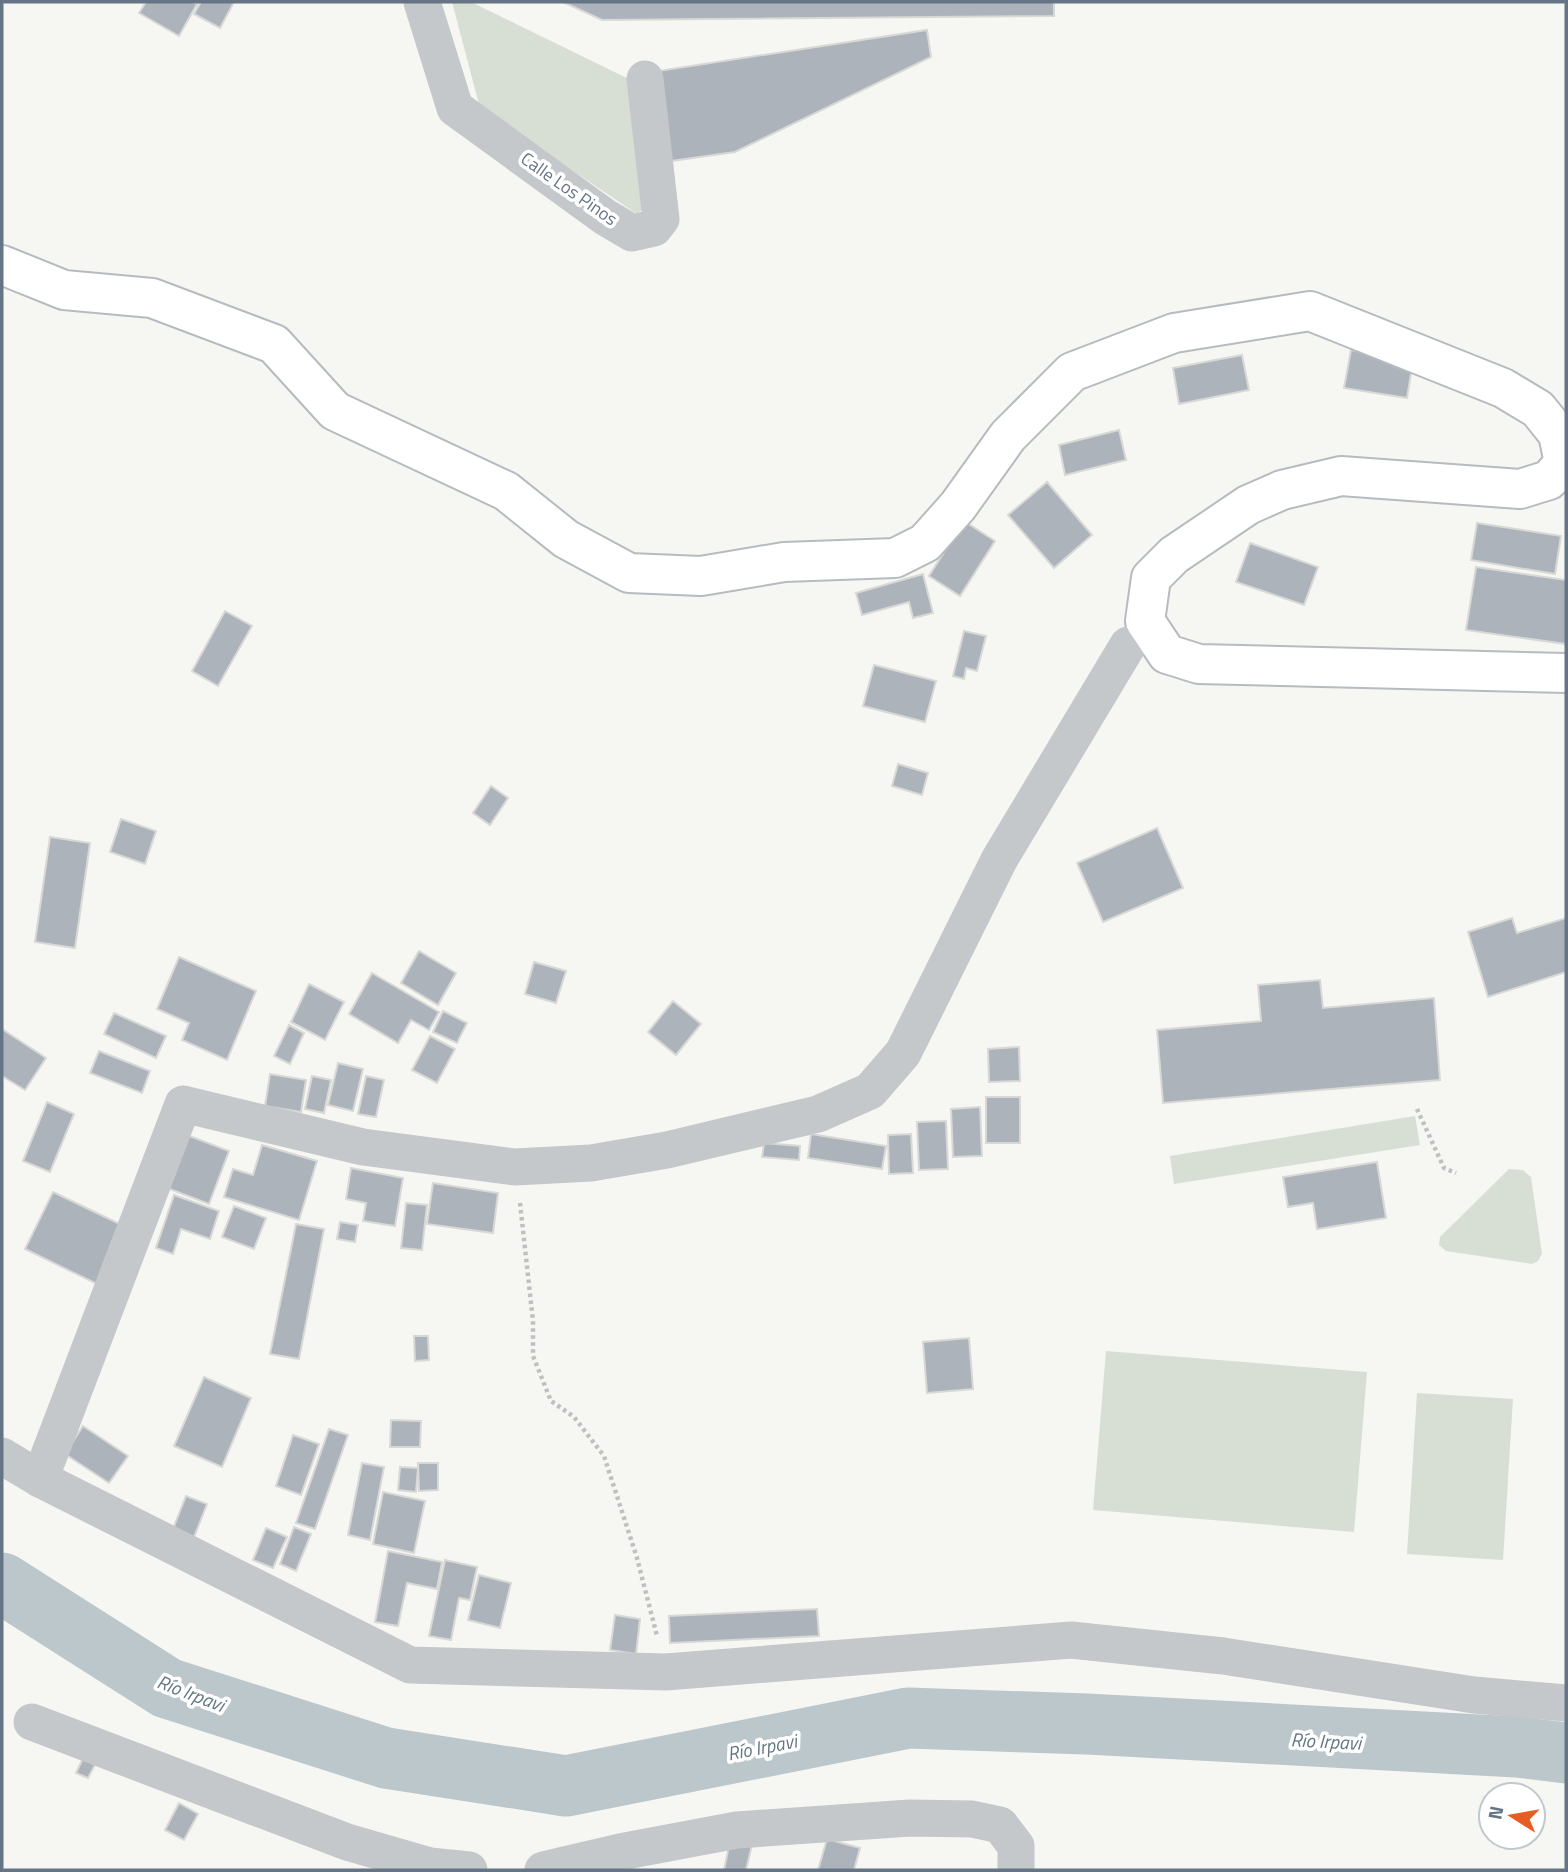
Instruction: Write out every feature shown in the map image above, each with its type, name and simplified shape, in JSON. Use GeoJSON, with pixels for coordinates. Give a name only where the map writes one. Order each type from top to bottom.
{"type":"FeatureCollection","features":[{"type":"Feature","properties":{"kind":"street","name":"Calle Los Pinos"},"geometry":{"type":"LineString","coordinates":[[422,2],[455,108],[605,217],[632,233],[654,228],[661,219],[645,79]]}},
{"type":"Feature","properties":{"kind":"street"},"geometry":{"type":"LineString","coordinates":[[2,265],[64,290],[152,298],[274,344],[335,411],[506,491],[566,539],[629,573],[701,576],[784,562],[895,558],[925,543],[958,506],[1008,436],[1072,372],[1174,333],[1310,311],[1503,388],[1538,409],[1558,434],[1564,464],[1549,480],[1520,489],[1341,476],[1282,490],[1248,505],[1174,555],[1151,578],[1145,621],[1167,654],[1199,664],[1566,673]]}},
{"type":"Feature","properties":{"kind":"street"},"geometry":{"type":"LineString","coordinates":[[40,1479],[183,1104],[363,1147],[515,1167],[592,1163],[667,1150],[818,1114],[870,1091],[903,1053],[999,860],[1128,645]]}},
{"type":"Feature","properties":{"kind":"street"},"geometry":{"type":"LineString","coordinates":[[2,1456],[40,1479],[410,1665],[666,1672],[1071,1640],[1223,1656],[1474,1695],[1566,1703]]}},
{"type":"Feature","properties":{"kind":"street"},"geometry":{"type":"LineString","coordinates":[[32,1722],[347,1842],[430,1866],[469,1870]]}},
{"type":"Feature","properties":{"kind":"street"},"geometry":{"type":"LineString","coordinates":[[543,1870],[737,1830],[922,1818],[972,1819],[1000,1825],[1016,1846],[1016,1870]]}},
{"type":"Feature","properties":{"kind":"path"},"geometry":{"type":"LineString","coordinates":[[1417,1109],[1444,1168],[1456,1173]]}},
{"type":"Feature","properties":{"kind":"path"},"geometry":{"type":"LineString","coordinates":[[515,1167],[527,1254],[533,1356],[551,1401],[573,1417],[604,1456],[637,1558],[666,1672]]}},
{"type":"Feature","properties":{"kind":"shaded area"},"geometry":{"type":"Polygon","coordinates":[[[452,2],[471,2],[637,83],[654,200],[637,214],[480,108],[452,2]]]}},
{"type":"Feature","properties":{"kind":"shaded area"},"geometry":{"type":"Polygon","coordinates":[[[1415,1116],[1420,1145],[1174,1184],[1170,1156],[1415,1116]]]}},
{"type":"Feature","properties":{"kind":"shaded area"},"geometry":{"type":"Polygon","coordinates":[[[1509,1169],[1523,1170],[1531,1177],[1542,1254],[1538,1261],[1532,1264],[1446,1251],[1439,1245],[1440,1237],[1509,1169]]]}},
{"type":"Feature","properties":{"kind":"shaded area"},"geometry":{"type":"Polygon","coordinates":[[[1106,1351],[1367,1372],[1354,1532],[1093,1510],[1106,1351]]]}},
{"type":"Feature","properties":{"kind":"shaded area"},"geometry":{"type":"Polygon","coordinates":[[[1417,1393],[1513,1399],[1503,1560],[1407,1554],[1417,1393]]]}},
{"type":"Feature","properties":{"kind":"building"},"geometry":{"type":"Polygon","coordinates":[[[146,2],[197,4],[179,36],[139,13],[146,2]]]}},
{"type":"Feature","properties":{"kind":"building"},"geometry":{"type":"Polygon","coordinates":[[[201,2],[234,2],[220,28],[194,14],[201,2]]]}},
{"type":"Feature","properties":{"kind":"building"},"geometry":{"type":"Polygon","coordinates":[[[563,2],[1054,2],[1054,16],[602,20],[563,2]]]}},
{"type":"Feature","properties":{"kind":"building"},"geometry":{"type":"Polygon","coordinates":[[[927,30],[931,57],[735,152],[671,161],[658,71],[927,30]]]}},
{"type":"Feature","properties":{"kind":"building"},"geometry":{"type":"Polygon","coordinates":[[[1351,350],[1413,361],[1407,398],[1344,388],[1351,350]]]}},
{"type":"Feature","properties":{"kind":"building"},"geometry":{"type":"Polygon","coordinates":[[[1242,355],[1249,390],[1179,404],[1173,368],[1242,355]]]}},
{"type":"Feature","properties":{"kind":"building"},"geometry":{"type":"Polygon","coordinates":[[[1119,430],[1126,460],[1065,475],[1059,445],[1119,430]]]}},
{"type":"Feature","properties":{"kind":"building"},"geometry":{"type":"Polygon","coordinates":[[[1047,482],[1092,535],[1054,568],[1008,515],[1047,482]]]}},
{"type":"Feature","properties":{"kind":"building"},"geometry":{"type":"Polygon","coordinates":[[[964,521],[995,541],[960,596],[929,576],[964,521]]]}},
{"type":"Feature","properties":{"kind":"building"},"geometry":{"type":"Polygon","coordinates":[[[1477,523],[1561,536],[1555,574],[1471,560],[1477,523]]]}},
{"type":"Feature","properties":{"kind":"building"},"geometry":{"type":"Polygon","coordinates":[[[1250,543],[1318,567],[1304,605],[1236,582],[1250,543]]]}},
{"type":"Feature","properties":{"kind":"building"},"geometry":{"type":"Polygon","coordinates":[[[1476,567],[1566,580],[1566,644],[1466,630],[1476,567]]]}},
{"type":"Feature","properties":{"kind":"building"},"geometry":{"type":"Polygon","coordinates":[[[923,574],[933,613],[913,618],[909,602],[862,615],[856,593],[923,574]]]}},
{"type":"Feature","properties":{"kind":"building"},"geometry":{"type":"Polygon","coordinates":[[[225,611],[252,626],[218,686],[192,671],[225,611]]]}},
{"type":"Feature","properties":{"kind":"building"},"geometry":{"type":"Polygon","coordinates":[[[964,631],[986,636],[977,671],[966,668],[964,679],[953,676],[964,631]]]}},
{"type":"Feature","properties":{"kind":"building"},"geometry":{"type":"Polygon","coordinates":[[[874,665],[936,681],[925,722],[863,706],[874,665]]]}},
{"type":"Feature","properties":{"kind":"building"},"geometry":{"type":"Polygon","coordinates":[[[898,764],[928,773],[922,795],[892,786],[898,764]]]}},
{"type":"Feature","properties":{"kind":"building"},"geometry":{"type":"Polygon","coordinates":[[[491,786],[508,798],[490,825],[473,813],[491,786]]]}},
{"type":"Feature","properties":{"kind":"building"},"geometry":{"type":"Polygon","coordinates":[[[121,819],[156,831],[145,864],[110,852],[121,819]]]}},
{"type":"Feature","properties":{"kind":"building"},"geometry":{"type":"Polygon","coordinates":[[[1157,828],[1183,888],[1103,922],[1077,863],[1157,828]]]}},
{"type":"Feature","properties":{"kind":"building"},"geometry":{"type":"Polygon","coordinates":[[[50,837],[90,843],[75,948],[35,942],[50,837]]]}},
{"type":"Feature","properties":{"kind":"building"},"geometry":{"type":"Polygon","coordinates":[[[1512,918],[1517,933],[1566,918],[1566,972],[1488,997],[1468,932],[1512,918]]]}},
{"type":"Feature","properties":{"kind":"building"},"geometry":{"type":"Polygon","coordinates":[[[419,951],[456,973],[438,1005],[401,983],[419,951]]]}},
{"type":"Feature","properties":{"kind":"building"},"geometry":{"type":"Polygon","coordinates":[[[179,957],[256,991],[227,1060],[182,1040],[189,1023],[157,1009],[179,957]]]}},
{"type":"Feature","properties":{"kind":"building"},"geometry":{"type":"Polygon","coordinates":[[[534,962],[566,971],[556,1003],[525,994],[534,962]]]}},
{"type":"Feature","properties":{"kind":"building"},"geometry":{"type":"Polygon","coordinates":[[[372,973],[439,1012],[429,1030],[411,1020],[398,1043],[349,1014],[372,973]]]}},
{"type":"Feature","properties":{"kind":"building"},"geometry":{"type":"Polygon","coordinates":[[[1320,980],[1323,1008],[1434,998],[1440,1080],[1163,1103],[1157,1030],[1261,1021],[1258,985],[1320,980]]]}},
{"type":"Feature","properties":{"kind":"building"},"geometry":{"type":"Polygon","coordinates":[[[309,984],[344,1002],[325,1040],[291,1022],[309,984]]]}},
{"type":"Feature","properties":{"kind":"building"},"geometry":{"type":"Polygon","coordinates":[[[673,1001],[701,1024],[676,1055],[648,1032],[673,1001]]]}},
{"type":"Feature","properties":{"kind":"building"},"geometry":{"type":"Polygon","coordinates":[[[443,1011],[467,1023],[457,1043],[433,1032],[443,1011]]]}},
{"type":"Feature","properties":{"kind":"building"},"geometry":{"type":"Polygon","coordinates":[[[114,1013],[166,1036],[156,1058],[104,1034],[114,1013]]]}},
{"type":"Feature","properties":{"kind":"building"},"geometry":{"type":"Polygon","coordinates":[[[289,1025],[304,1033],[290,1064],[274,1056],[289,1025]]]}},
{"type":"Feature","properties":{"kind":"building"},"geometry":{"type":"Polygon","coordinates":[[[2,1029],[46,1058],[25,1090],[2,1076],[2,1029]]]}},
{"type":"Feature","properties":{"kind":"building"},"geometry":{"type":"Polygon","coordinates":[[[430,1036],[455,1049],[437,1083],[412,1070],[430,1036]]]}},
{"type":"Feature","properties":{"kind":"building"},"geometry":{"type":"Polygon","coordinates":[[[1019,1047],[1020,1081],[989,1082],[988,1049],[1019,1047]]]}},
{"type":"Feature","properties":{"kind":"building"},"geometry":{"type":"Polygon","coordinates":[[[99,1051],[150,1071],[142,1093],[90,1073],[99,1051]]]}},
{"type":"Feature","properties":{"kind":"building"},"geometry":{"type":"Polygon","coordinates":[[[338,1063],[363,1069],[353,1111],[328,1105],[338,1063]]]}},
{"type":"Feature","properties":{"kind":"building"},"geometry":{"type":"Polygon","coordinates":[[[270,1074],[306,1080],[301,1112],[265,1106],[270,1074]]]}},
{"type":"Feature","properties":{"kind":"building"},"geometry":{"type":"Polygon","coordinates":[[[312,1076],[331,1080],[324,1113],[305,1109],[312,1076]]]}},
{"type":"Feature","properties":{"kind":"building"},"geometry":{"type":"Polygon","coordinates":[[[366,1076],[384,1080],[376,1117],[358,1114],[366,1076]]]}},
{"type":"Feature","properties":{"kind":"building"},"geometry":{"type":"Polygon","coordinates":[[[986,1097],[1020,1097],[1020,1143],[986,1143],[986,1097]]]}},
{"type":"Feature","properties":{"kind":"building"},"geometry":{"type":"Polygon","coordinates":[[[47,1102],[74,1114],[50,1172],[23,1161],[47,1102]]]}},
{"type":"Feature","properties":{"kind":"building"},"geometry":{"type":"Polygon","coordinates":[[[980,1107],[982,1156],[953,1157],[951,1109],[980,1107]]]}},
{"type":"Feature","properties":{"kind":"building"},"geometry":{"type":"Polygon","coordinates":[[[946,1121],[948,1169],[919,1170],[917,1122],[946,1121]]]}},
{"type":"Feature","properties":{"kind":"building"},"geometry":{"type":"Polygon","coordinates":[[[811,1134],[886,1146],[882,1169],[808,1158],[811,1134]]]}},
{"type":"Feature","properties":{"kind":"building"},"geometry":{"type":"Polygon","coordinates":[[[911,1134],[913,1173],[889,1174],[888,1135],[911,1134]]]}},
{"type":"Feature","properties":{"kind":"building"},"geometry":{"type":"Polygon","coordinates":[[[187,1135],[229,1151],[209,1204],[167,1188],[187,1135]]]}},
{"type":"Feature","properties":{"kind":"building"},"geometry":{"type":"Polygon","coordinates":[[[764,1143],[800,1146],[799,1160],[762,1157],[764,1143]]]}},
{"type":"Feature","properties":{"kind":"building"},"geometry":{"type":"Polygon","coordinates":[[[262,1145],[317,1161],[299,1220],[224,1197],[233,1169],[253,1175],[262,1145]]]}},
{"type":"Feature","properties":{"kind":"building"},"geometry":{"type":"Polygon","coordinates":[[[1377,1162],[1386,1218],[1317,1229],[1313,1203],[1288,1207],[1283,1177],[1377,1162]]]}},
{"type":"Feature","properties":{"kind":"building"},"geometry":{"type":"Polygon","coordinates":[[[351,1168],[403,1178],[395,1226],[363,1221],[366,1203],[346,1199],[351,1168]]]}},
{"type":"Feature","properties":{"kind":"building"},"geometry":{"type":"Polygon","coordinates":[[[433,1183],[498,1193],[493,1233],[427,1224],[433,1183]]]}},
{"type":"Feature","properties":{"kind":"building"},"geometry":{"type":"Polygon","coordinates":[[[53,1192],[124,1226],[97,1284],[25,1249],[53,1192]]]}},
{"type":"Feature","properties":{"kind":"building"},"geometry":{"type":"Polygon","coordinates":[[[174,1195],[219,1211],[210,1239],[181,1229],[173,1254],[156,1248],[174,1195]]]}},
{"type":"Feature","properties":{"kind":"building"},"geometry":{"type":"Polygon","coordinates":[[[406,1203],[427,1205],[422,1250],[401,1248],[406,1203]]]}},
{"type":"Feature","properties":{"kind":"building"},"geometry":{"type":"Polygon","coordinates":[[[234,1206],[266,1218],[254,1249],[222,1237],[234,1206]]]}},
{"type":"Feature","properties":{"kind":"building"},"geometry":{"type":"Polygon","coordinates":[[[340,1222],[358,1225],[355,1242],[337,1239],[340,1222]]]}},
{"type":"Feature","properties":{"kind":"building"},"geometry":{"type":"Polygon","coordinates":[[[296,1224],[324,1229],[299,1359],[270,1354],[296,1224]]]}},
{"type":"Feature","properties":{"kind":"building"},"geometry":{"type":"Polygon","coordinates":[[[414,1336],[428,1336],[429,1360],[415,1361],[414,1336]]]}},
{"type":"Feature","properties":{"kind":"building"},"geometry":{"type":"Polygon","coordinates":[[[969,1338],[973,1389],[927,1393],[923,1342],[969,1338]]]}},
{"type":"Feature","properties":{"kind":"building"},"geometry":{"type":"Polygon","coordinates":[[[204,1377],[251,1398],[222,1467],[174,1446],[204,1377]]]}},
{"type":"Feature","properties":{"kind":"building"},"geometry":{"type":"Polygon","coordinates":[[[391,1420],[421,1421],[420,1447],[390,1447],[391,1420]]]}},
{"type":"Feature","properties":{"kind":"building"},"geometry":{"type":"Polygon","coordinates":[[[83,1426],[128,1456],[109,1483],[65,1454],[83,1426]]]}},
{"type":"Feature","properties":{"kind":"building"},"geometry":{"type":"Polygon","coordinates":[[[329,1429],[348,1435],[315,1529],[296,1523],[329,1429]]]}},
{"type":"Feature","properties":{"kind":"building"},"geometry":{"type":"Polygon","coordinates":[[[293,1435],[319,1444],[301,1495],[276,1486],[293,1435]]]}},
{"type":"Feature","properties":{"kind":"building"},"geometry":{"type":"Polygon","coordinates":[[[362,1463],[384,1467],[370,1540],[348,1535],[362,1463]]]}},
{"type":"Feature","properties":{"kind":"building"},"geometry":{"type":"Polygon","coordinates":[[[418,1463],[438,1463],[438,1490],[419,1491],[418,1463]]]}},
{"type":"Feature","properties":{"kind":"building"},"geometry":{"type":"Polygon","coordinates":[[[400,1467],[418,1468],[416,1492],[398,1490],[400,1467]]]}},
{"type":"Feature","properties":{"kind":"building"},"geometry":{"type":"Polygon","coordinates":[[[383,1492],[425,1501],[414,1553],[373,1544],[383,1492]]]}},
{"type":"Feature","properties":{"kind":"building"},"geometry":{"type":"Polygon","coordinates":[[[186,1496],[207,1504],[194,1537],[173,1529],[186,1496]]]}},
{"type":"Feature","properties":{"kind":"building"},"geometry":{"type":"Polygon","coordinates":[[[294,1527],[311,1534],[296,1571],[280,1564],[294,1527]]]}},
{"type":"Feature","properties":{"kind":"building"},"geometry":{"type":"Polygon","coordinates":[[[266,1528],[287,1537],[273,1568],[253,1560],[266,1528]]]}},
{"type":"Feature","properties":{"kind":"building"},"geometry":{"type":"Polygon","coordinates":[[[388,1551],[442,1562],[437,1589],[407,1583],[398,1626],[375,1622],[388,1551]]]}},
{"type":"Feature","properties":{"kind":"building"},"geometry":{"type":"Polygon","coordinates":[[[445,1560],[477,1567],[470,1600],[459,1598],[451,1640],[429,1636],[445,1560]]]}},
{"type":"Feature","properties":{"kind":"building"},"geometry":{"type":"Polygon","coordinates":[[[479,1575],[511,1583],[500,1628],[468,1620],[479,1575]]]}},
{"type":"Feature","properties":{"kind":"building"},"geometry":{"type":"Polygon","coordinates":[[[817,1609],[819,1636],[670,1643],[669,1616],[817,1609]]]}},
{"type":"Feature","properties":{"kind":"building"},"geometry":{"type":"Polygon","coordinates":[[[615,1615],[640,1619],[636,1654],[610,1650],[615,1615]]]}},
{"type":"Feature","properties":{"kind":"building"},"geometry":{"type":"Polygon","coordinates":[[[85,1754],[97,1761],[88,1778],[76,1773],[85,1754]]]}},
{"type":"Feature","properties":{"kind":"building"},"geometry":{"type":"Polygon","coordinates":[[[179,1803],[198,1814],[184,1840],[165,1830],[179,1803]]]}},
{"type":"Feature","properties":{"kind":"building"},"geometry":{"type":"Polygon","coordinates":[[[827,1839],[860,1848],[854,1870],[818,1870],[827,1839]]]}},
{"type":"Feature","properties":{"kind":"building"},"geometry":{"type":"Polygon","coordinates":[[[730,1841],[752,1845],[746,1870],[724,1870],[730,1841]]]}},
{"type":"Feature","properties":{"kind":"waterway","name":"Río Irpavi"},"geometry":{"type":"LineString","coordinates":[[2,1583],[167,1688],[386,1758],[566,1786],[908,1718],[1087,1724],[1517,1747],[1566,1753]]}}]}
